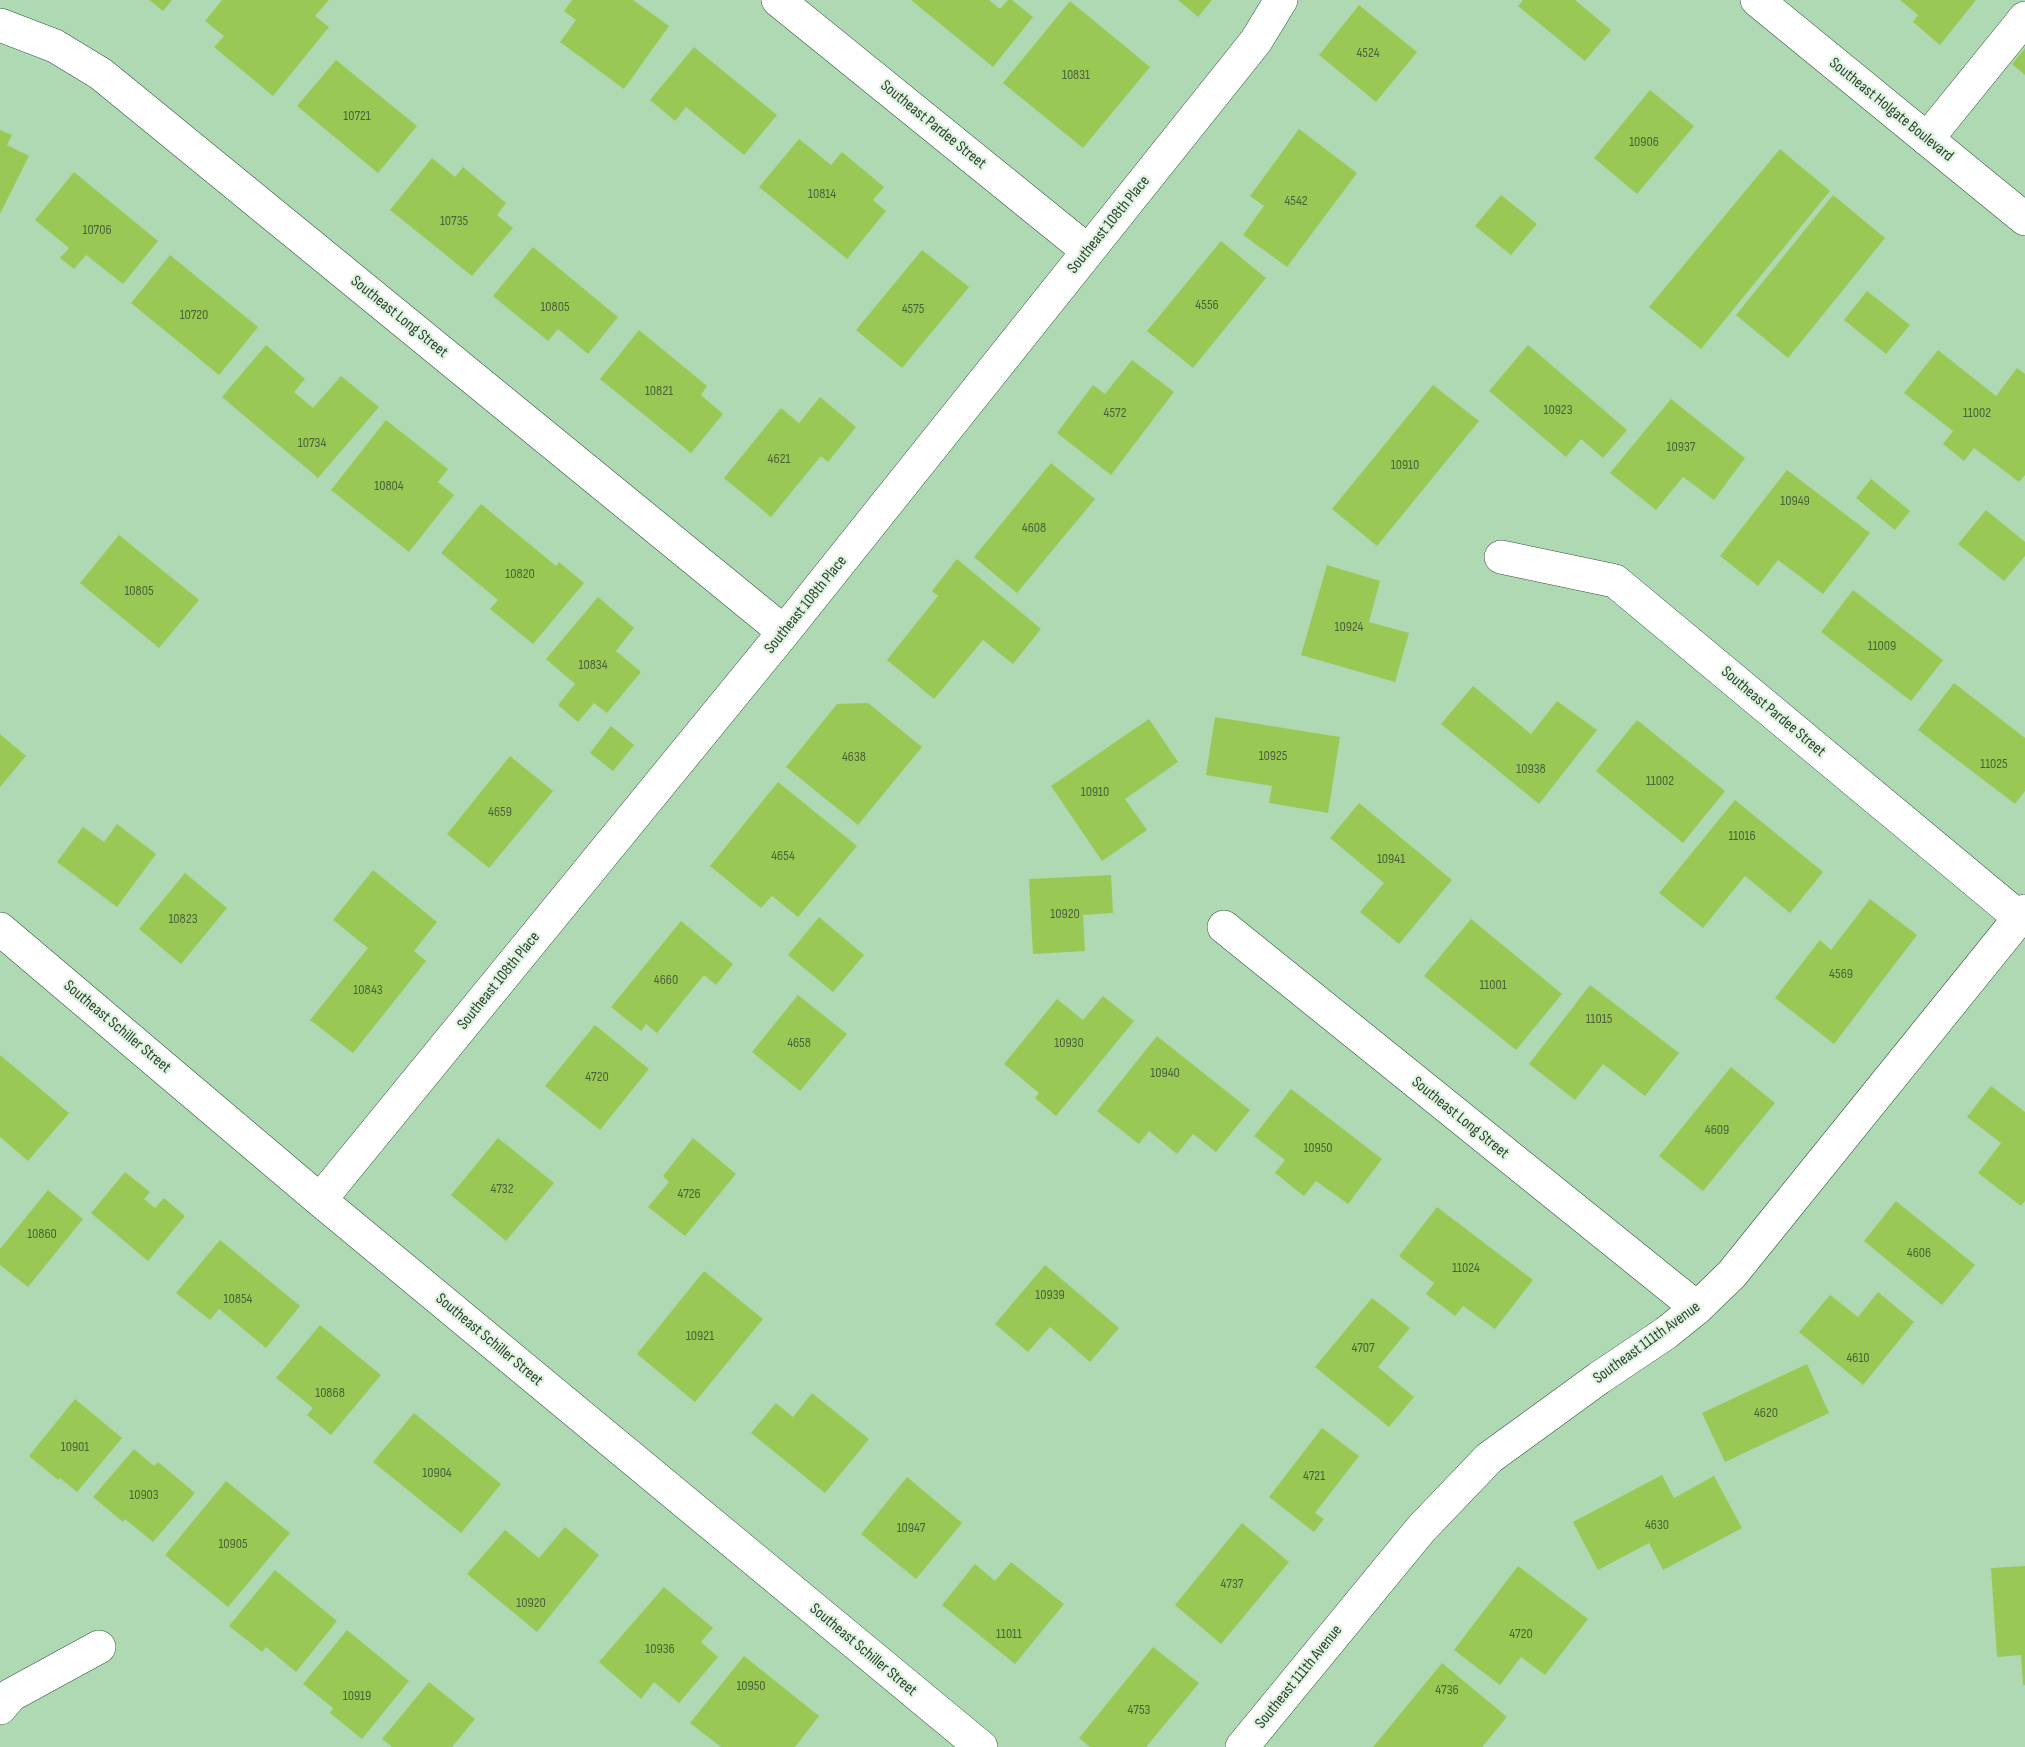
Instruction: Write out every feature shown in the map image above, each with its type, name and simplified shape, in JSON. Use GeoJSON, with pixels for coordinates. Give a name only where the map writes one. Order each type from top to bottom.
{"type":"FeatureCollection","features":[{"type":"Feature","properties":{"kind":"street","name":"Southeast Pardee Street"},"geometry":{"type":"LineString","coordinates":[[778,0],[1088,251]]}},
{"type":"Feature","properties":{"kind":"street","name":"Southeast 108th Place"},"geometry":{"type":"LineString","coordinates":[[320,1200],[784,632],[1256,41],[1281,0]]}},
{"type":"Feature","properties":{"kind":"street","name":"Southeast Holgate Boulevard"},"geometry":{"type":"LineString","coordinates":[[1758,0],[2025,219]]}},
{"type":"Feature","properties":{"kind":"street"},"geometry":{"type":"LineString","coordinates":[[1927,139],[2025,18]]}},
{"type":"Feature","properties":{"kind":"street","name":"Southeast Long Street"},"geometry":{"type":"LineString","coordinates":[[0,25],[55,45],[101,74],[784,632]]}},
{"type":"Feature","properties":{"kind":"street","name":"Southeast Pardee Street"},"geometry":{"type":"LineString","coordinates":[[1501,558],[1615,581],[2022,914]]}},
{"type":"Feature","properties":{"kind":"street","name":"Southeast 111th Avenue"},"geometry":{"type":"LineString","coordinates":[[1242,1747],[1421,1528],[1489,1458],[1590,1384],[1666,1333],[1696,1308],[1745,1258],[2022,914]]}},
{"type":"Feature","properties":{"kind":"street","name":"Southeast Long Street"},"geometry":{"type":"LineString","coordinates":[[1224,927],[1696,1308]]}},
{"type":"Feature","properties":{"kind":"street","name":"Southeast Schiller Street"},"geometry":{"type":"LineString","coordinates":[[0,929],[320,1200],[981,1747]]}},
{"type":"Feature","properties":{"kind":"street"},"geometry":{"type":"LineString","coordinates":[[0,1708],[11,1695],[99,1647]]}},
{"type":"Feature","properties":{"kind":"building"},"geometry":{"type":"Polygon","coordinates":[[[149,0],[172,0],[163,11],[149,0]]]}},
{"type":"Feature","properties":{"kind":"building"},"geometry":{"type":"Polygon","coordinates":[[[222,0],[329,0],[315,16],[329,27],[273,96],[214,47],[224,36],[205,21],[222,0]]]}},
{"type":"Feature","properties":{"kind":"building"},"geometry":{"type":"Polygon","coordinates":[[[572,0],[633,0],[669,26],[624,89],[560,42],[576,20],[564,11],[572,0]]]}},
{"type":"Feature","properties":{"kind":"building"},"geometry":{"type":"Polygon","coordinates":[[[911,0],[989,0],[1000,9],[1008,0],[1012,0],[1033,17],[993,67],[911,0]]]}},
{"type":"Feature","properties":{"kind":"building"},"geometry":{"type":"Polygon","coordinates":[[[1178,0],[1212,0],[1198,17],[1178,0]]]}},
{"type":"Feature","properties":{"kind":"building"},"geometry":{"type":"Polygon","coordinates":[[[1523,0],[1575,0],[1611,30],[1585,61],[1518,6],[1523,0]]]}},
{"type":"Feature","properties":{"kind":"building"},"geometry":{"type":"Polygon","coordinates":[[[1900,0],[1976,0],[1940,45],[1913,22],[1918,15],[1900,0]]]}},
{"type":"Feature","properties":{"kind":"building"},"geometry":{"type":"Polygon","coordinates":[[[1070,1],[1150,67],[1083,148],[1003,83],[1070,1]]]}},
{"type":"Feature","properties":{"kind":"building"},"geometry":{"type":"Polygon","coordinates":[[[1359,5],[1417,52],[1376,102],[1319,55],[1359,5]]]}},
{"type":"Feature","properties":{"kind":"building"},"geometry":{"type":"Polygon","coordinates":[[[694,47],[777,115],[744,155],[686,107],[675,121],[650,100],[694,47]]]}},
{"type":"Feature","properties":{"kind":"building"},"geometry":{"type":"Polygon","coordinates":[[[2025,48],[2025,75],[2012,64],[2025,48]]]}},
{"type":"Feature","properties":{"kind":"building"},"geometry":{"type":"Polygon","coordinates":[[[336,60],[417,126],[378,173],[297,106],[336,60]]]}},
{"type":"Feature","properties":{"kind":"building"},"geometry":{"type":"Polygon","coordinates":[[[1650,90],[1694,126],[1637,194],[1594,158],[1650,90]]]}},
{"type":"Feature","properties":{"kind":"building"},"geometry":{"type":"Polygon","coordinates":[[[1299,129],[1357,173],[1287,267],[1243,235],[1264,206],[1250,196],[1299,129]]]}},
{"type":"Feature","properties":{"kind":"building"},"geometry":{"type":"Polygon","coordinates":[[[0,130],[12,135],[7,145],[29,156],[0,214],[0,130]]]}},
{"type":"Feature","properties":{"kind":"building"},"geometry":{"type":"Polygon","coordinates":[[[799,139],[831,165],[842,152],[884,187],[873,200],[886,211],[847,259],[759,187],[799,139]]]}},
{"type":"Feature","properties":{"kind":"building"},"geometry":{"type":"Polygon","coordinates":[[[1780,149],[1830,191],[1701,349],[1649,307],[1780,149]]]}},
{"type":"Feature","properties":{"kind":"building"},"geometry":{"type":"Polygon","coordinates":[[[432,158],[455,177],[463,167],[506,203],[497,215],[513,228],[472,276],[390,210],[432,158]]]}},
{"type":"Feature","properties":{"kind":"building"},"geometry":{"type":"Polygon","coordinates":[[[74,172],[158,241],[123,284],[86,255],[74,269],[60,258],[69,248],[35,220],[74,172]]]}},
{"type":"Feature","properties":{"kind":"building"},"geometry":{"type":"Polygon","coordinates":[[[1501,195],[1537,224],[1511,255],[1475,226],[1501,195]]]}},
{"type":"Feature","properties":{"kind":"building"},"geometry":{"type":"Polygon","coordinates":[[[1833,195],[1885,238],[1788,358],[1736,315],[1833,195]]]}},
{"type":"Feature","properties":{"kind":"building"},"geometry":{"type":"Polygon","coordinates":[[[1221,241],[1266,278],[1193,368],[1147,331],[1221,241]]]}},
{"type":"Feature","properties":{"kind":"building"},"geometry":{"type":"Polygon","coordinates":[[[533,247],[618,317],[588,354],[558,329],[548,341],[493,296],[533,247]]]}},
{"type":"Feature","properties":{"kind":"building"},"geometry":{"type":"Polygon","coordinates":[[[922,250],[969,287],[902,368],[856,330],[922,250]]]}},
{"type":"Feature","properties":{"kind":"building"},"geometry":{"type":"Polygon","coordinates":[[[170,255],[258,327],[219,375],[131,303],[170,255]]]}},
{"type":"Feature","properties":{"kind":"building"},"geometry":{"type":"Polygon","coordinates":[[[1867,291],[1910,325],[1886,354],[1844,320],[1867,291]]]}},
{"type":"Feature","properties":{"kind":"building"},"geometry":{"type":"Polygon","coordinates":[[[639,330],[707,386],[701,395],[723,414],[691,453],[600,379],[639,330]]]}},
{"type":"Feature","properties":{"kind":"building"},"geometry":{"type":"Polygon","coordinates":[[[266,345],[305,379],[294,392],[313,408],[341,376],[379,407],[318,478],[222,397],[266,345]]]}},
{"type":"Feature","properties":{"kind":"building"},"geometry":{"type":"Polygon","coordinates":[[[1528,345],[1627,430],[1603,458],[1581,439],[1566,457],[1489,391],[1528,345]]]}},
{"type":"Feature","properties":{"kind":"building"},"geometry":{"type":"Polygon","coordinates":[[[1938,350],[1996,396],[2017,368],[2025,374],[2025,475],[2019,482],[1974,448],[1964,461],[1943,444],[1953,431],[1904,393],[1938,350]]]}},
{"type":"Feature","properties":{"kind":"building"},"geometry":{"type":"Polygon","coordinates":[[[1132,360],[1174,392],[1111,475],[1057,433],[1093,385],[1105,394],[1132,360]]]}},
{"type":"Feature","properties":{"kind":"building"},"geometry":{"type":"Polygon","coordinates":[[[1433,385],[1479,421],[1377,546],[1332,509],[1433,385]]]}},
{"type":"Feature","properties":{"kind":"building"},"geometry":{"type":"Polygon","coordinates":[[[820,397],[856,427],[828,462],[821,456],[771,517],[724,478],[781,408],[799,423],[820,397]]]}},
{"type":"Feature","properties":{"kind":"building"},"geometry":{"type":"Polygon","coordinates":[[[1671,399],[1745,458],[1714,500],[1683,477],[1656,510],[1610,473],[1671,399]]]}},
{"type":"Feature","properties":{"kind":"building"},"geometry":{"type":"Polygon","coordinates":[[[386,420],[448,469],[438,482],[454,495],[409,552],[331,490],[386,420]]]}},
{"type":"Feature","properties":{"kind":"building"},"geometry":{"type":"Polygon","coordinates":[[[1051,463],[1095,499],[1017,593],[974,557],[1051,463]]]}},
{"type":"Feature","properties":{"kind":"building"},"geometry":{"type":"Polygon","coordinates":[[[1787,470],[1870,533],[1823,594],[1778,560],[1758,586],[1720,556],[1787,470]]]}},
{"type":"Feature","properties":{"kind":"building"},"geometry":{"type":"Polygon","coordinates":[[[1871,479],[1910,511],[1895,530],[1856,498],[1871,479]]]}},
{"type":"Feature","properties":{"kind":"building"},"geometry":{"type":"Polygon","coordinates":[[[481,504],[556,566],[559,562],[584,583],[533,644],[490,609],[498,600],[441,553],[481,504]]]}},
{"type":"Feature","properties":{"kind":"building"},"geometry":{"type":"Polygon","coordinates":[[[1986,510],[2025,542],[2025,556],[2004,581],[1958,544],[1986,510]]]}},
{"type":"Feature","properties":{"kind":"building"},"geometry":{"type":"Polygon","coordinates":[[[119,535],[199,600],[159,648],[80,583],[119,535]]]}},
{"type":"Feature","properties":{"kind":"building"},"geometry":{"type":"Polygon","coordinates":[[[957,559],[1041,629],[1013,664],[983,640],[934,699],[887,660],[938,596],[932,591],[957,559]]]}},
{"type":"Feature","properties":{"kind":"building"},"geometry":{"type":"Polygon","coordinates":[[[1327,565],[1380,581],[1369,622],[1409,633],[1395,682],[1301,655],[1327,565]]]}},
{"type":"Feature","properties":{"kind":"building"},"geometry":{"type":"Polygon","coordinates":[[[1853,590],[1943,660],[1911,701],[1821,632],[1853,590]]]}},
{"type":"Feature","properties":{"kind":"building"},"geometry":{"type":"Polygon","coordinates":[[[598,597],[634,628],[616,651],[641,672],[607,713],[594,703],[578,722],[558,705],[575,684],[546,659],[598,597]]]}},
{"type":"Feature","properties":{"kind":"building"},"geometry":{"type":"Polygon","coordinates":[[[1954,683],[2025,738],[2025,791],[2015,804],[1918,730],[1954,683]]]}},
{"type":"Feature","properties":{"kind":"building"},"geometry":{"type":"Polygon","coordinates":[[[1473,686],[1531,734],[1557,701],[1597,730],[1539,804],[1441,724],[1473,686]]]}},
{"type":"Feature","properties":{"kind":"building"},"geometry":{"type":"Polygon","coordinates":[[[868,703],[922,747],[858,825],[786,767],[837,704],[868,703]]]}},
{"type":"Feature","properties":{"kind":"building"},"geometry":{"type":"Polygon","coordinates":[[[1215,717],[1340,737],[1328,813],[1269,803],[1272,786],[1206,775],[1215,717]]]}},
{"type":"Feature","properties":{"kind":"building"},"geometry":{"type":"Polygon","coordinates":[[[1149,719],[1178,762],[1125,799],[1147,830],[1102,861],[1051,786],[1149,719]]]}},
{"type":"Feature","properties":{"kind":"building"},"geometry":{"type":"Polygon","coordinates":[[[1637,720],[1725,791],[1683,843],[1596,771],[1637,720]]]}},
{"type":"Feature","properties":{"kind":"building"},"geometry":{"type":"Polygon","coordinates":[[[611,726],[634,745],[613,771],[590,753],[611,726]]]}},
{"type":"Feature","properties":{"kind":"building"},"geometry":{"type":"Polygon","coordinates":[[[0,734],[26,756],[0,787],[0,734]]]}},
{"type":"Feature","properties":{"kind":"building"},"geometry":{"type":"Polygon","coordinates":[[[510,756],[553,791],[489,868],[447,834],[510,756]]]}},
{"type":"Feature","properties":{"kind":"building"},"geometry":{"type":"Polygon","coordinates":[[[778,782],[857,846],[798,917],[772,896],[761,908],[710,866],[778,782]]]}},
{"type":"Feature","properties":{"kind":"building"},"geometry":{"type":"Polygon","coordinates":[[[1735,800],[1823,872],[1790,913],[1745,876],[1703,928],[1659,893],[1735,800]]]}},
{"type":"Feature","properties":{"kind":"building"},"geometry":{"type":"Polygon","coordinates":[[[1359,803],[1452,880],[1399,944],[1360,912],[1384,883],[1330,838],[1359,803]]]}},
{"type":"Feature","properties":{"kind":"building"},"geometry":{"type":"Polygon","coordinates":[[[117,824],[156,854],[117,907],[57,862],[83,827],[104,842],[117,824]]]}},
{"type":"Feature","properties":{"kind":"building"},"geometry":{"type":"Polygon","coordinates":[[[373,870],[437,922],[414,951],[426,961],[353,1053],[310,1020],[368,948],[333,920],[373,870]]]}},
{"type":"Feature","properties":{"kind":"building"},"geometry":{"type":"Polygon","coordinates":[[[185,873],[227,908],[181,964],[139,929],[185,873]]]}},
{"type":"Feature","properties":{"kind":"building"},"geometry":{"type":"Polygon","coordinates":[[[1111,875],[1113,913],[1083,915],[1085,951],[1033,954],[1029,879],[1111,875]]]}},
{"type":"Feature","properties":{"kind":"building"},"geometry":{"type":"Polygon","coordinates":[[[1870,899],[1917,935],[1834,1044],[1775,998],[1820,940],[1831,950],[1870,899]]]}},
{"type":"Feature","properties":{"kind":"building"},"geometry":{"type":"Polygon","coordinates":[[[819,917],[864,955],[833,992],[788,955],[819,917]]]}},
{"type":"Feature","properties":{"kind":"building"},"geometry":{"type":"Polygon","coordinates":[[[1471,919],[1562,994],[1516,1050],[1424,976],[1471,919]]]}},
{"type":"Feature","properties":{"kind":"building"},"geometry":{"type":"Polygon","coordinates":[[[681,921],[733,964],[716,985],[704,975],[657,1033],[646,1024],[641,1031],[611,1007],[681,921]]]}},
{"type":"Feature","properties":{"kind":"building"},"geometry":{"type":"Polygon","coordinates":[[[1590,985],[1679,1053],[1645,1096],[1603,1064],[1575,1100],[1529,1064],[1590,985]]]}},
{"type":"Feature","properties":{"kind":"building"},"geometry":{"type":"Polygon","coordinates":[[[798,995],[847,1034],[800,1091],[752,1052],[798,995]]]}},
{"type":"Feature","properties":{"kind":"building"},"geometry":{"type":"Polygon","coordinates":[[[1103,996],[1134,1021],[1056,1116],[1035,1098],[1039,1093],[1004,1064],[1057,999],[1083,1020],[1103,996]]]}},
{"type":"Feature","properties":{"kind":"building"},"geometry":{"type":"Polygon","coordinates":[[[595,1025],[649,1069],[600,1130],[545,1086],[595,1025]]]}},
{"type":"Feature","properties":{"kind":"building"},"geometry":{"type":"Polygon","coordinates":[[[1157,1036],[1250,1110],[1216,1152],[1193,1134],[1177,1154],[1149,1131],[1139,1144],[1097,1111],[1157,1036]]]}},
{"type":"Feature","properties":{"kind":"building"},"geometry":{"type":"Polygon","coordinates":[[[0,1055],[69,1113],[28,1161],[0,1137],[0,1055]]]}},
{"type":"Feature","properties":{"kind":"building"},"geometry":{"type":"Polygon","coordinates":[[[1731,1067],[1775,1103],[1703,1191],[1659,1156],[1731,1067]]]}},
{"type":"Feature","properties":{"kind":"building"},"geometry":{"type":"Polygon","coordinates":[[[1991,1086],[2025,1112],[2025,1201],[2021,1206],[1978,1173],[2001,1143],[1967,1117],[1991,1086]]]}},
{"type":"Feature","properties":{"kind":"building"},"geometry":{"type":"Polygon","coordinates":[[[1291,1089],[1382,1159],[1348,1204],[1316,1181],[1304,1196],[1275,1173],[1285,1160],[1254,1136],[1291,1089]]]}},
{"type":"Feature","properties":{"kind":"building"},"geometry":{"type":"Polygon","coordinates":[[[498,1138],[554,1183],[506,1241],[451,1195],[498,1138]]]}},
{"type":"Feature","properties":{"kind":"building"},"geometry":{"type":"Polygon","coordinates":[[[693,1138],[736,1174],[685,1236],[648,1207],[669,1182],[663,1176],[693,1138]]]}},
{"type":"Feature","properties":{"kind":"building"},"geometry":{"type":"Polygon","coordinates":[[[125,1172],[150,1192],[144,1199],[155,1208],[164,1198],[185,1216],[148,1261],[91,1213],[125,1172]]]}},
{"type":"Feature","properties":{"kind":"building"},"geometry":{"type":"Polygon","coordinates":[[[48,1190],[83,1219],[28,1287],[0,1265],[0,1249],[48,1190]]]}},
{"type":"Feature","properties":{"kind":"building"},"geometry":{"type":"Polygon","coordinates":[[[1896,1201],[1975,1265],[1942,1305],[1864,1241],[1896,1201]]]}},
{"type":"Feature","properties":{"kind":"building"},"geometry":{"type":"Polygon","coordinates":[[[1437,1207],[1533,1280],[1495,1329],[1463,1306],[1455,1316],[1426,1294],[1434,1283],[1399,1256],[1437,1207]]]}},
{"type":"Feature","properties":{"kind":"building"},"geometry":{"type":"Polygon","coordinates":[[[220,1240],[300,1306],[266,1348],[219,1309],[210,1320],[176,1293],[220,1240]]]}},
{"type":"Feature","properties":{"kind":"building"},"geometry":{"type":"Polygon","coordinates":[[[1045,1265],[1119,1328],[1090,1362],[1050,1327],[1028,1352],[995,1324],[1045,1265]]]}},
{"type":"Feature","properties":{"kind":"building"},"geometry":{"type":"Polygon","coordinates":[[[704,1271],[763,1319],[695,1402],[637,1354],[704,1271]]]}},
{"type":"Feature","properties":{"kind":"building"},"geometry":{"type":"Polygon","coordinates":[[[1878,1292],[1914,1322],[1863,1385],[1799,1332],[1830,1295],[1858,1317],[1878,1292]]]}},
{"type":"Feature","properties":{"kind":"building"},"geometry":{"type":"Polygon","coordinates":[[[1372,1298],[1410,1328],[1378,1367],[1414,1397],[1389,1427],[1315,1367],[1372,1298]]]}},
{"type":"Feature","properties":{"kind":"building"},"geometry":{"type":"Polygon","coordinates":[[[320,1325],[381,1375],[331,1435],[307,1415],[313,1408],[276,1378],[320,1325]]]}},
{"type":"Feature","properties":{"kind":"building"},"geometry":{"type":"Polygon","coordinates":[[[1807,1364],[1829,1413],[1725,1462],[1702,1413],[1807,1364]]]}},
{"type":"Feature","properties":{"kind":"building"},"geometry":{"type":"Polygon","coordinates":[[[812,1393],[869,1439],[825,1493],[751,1433],[776,1403],[793,1417],[812,1393]]]}},
{"type":"Feature","properties":{"kind":"building"},"geometry":{"type":"Polygon","coordinates":[[[75,1399],[122,1438],[77,1492],[29,1456],[75,1399]]]}},
{"type":"Feature","properties":{"kind":"building"},"geometry":{"type":"Polygon","coordinates":[[[414,1413],[501,1484],[461,1533],[373,1462],[414,1413]]]}},
{"type":"Feature","properties":{"kind":"building"},"geometry":{"type":"Polygon","coordinates":[[[1322,1428],[1359,1456],[1315,1513],[1324,1519],[1314,1532],[1269,1497],[1322,1428]]]}},
{"type":"Feature","properties":{"kind":"building"},"geometry":{"type":"Polygon","coordinates":[[[134,1449],[154,1466],[158,1462],[195,1493],[153,1542],[125,1519],[123,1522],[93,1497],[134,1449]]]}},
{"type":"Feature","properties":{"kind":"building"},"geometry":{"type":"Polygon","coordinates":[[[1662,1475],[1674,1498],[1714,1476],[1742,1528],[1663,1570],[1649,1543],[1598,1570],[1573,1522],[1662,1475]]]}},
{"type":"Feature","properties":{"kind":"building"},"geometry":{"type":"Polygon","coordinates":[[[907,1477],[962,1523],[916,1579],[861,1534],[907,1477]]]}},
{"type":"Feature","properties":{"kind":"building"},"geometry":{"type":"Polygon","coordinates":[[[226,1481],[290,1533],[228,1607],[165,1555],[226,1481]]]}},
{"type":"Feature","properties":{"kind":"building"},"geometry":{"type":"Polygon","coordinates":[[[1242,1523],[1289,1562],[1221,1644],[1175,1605],[1242,1523]]]}},
{"type":"Feature","properties":{"kind":"building"},"geometry":{"type":"Polygon","coordinates":[[[565,1527],[599,1555],[537,1632],[467,1574],[505,1530],[539,1558],[565,1527]]]}},
{"type":"Feature","properties":{"kind":"building"},"geometry":{"type":"Polygon","coordinates":[[[1011,1562],[1064,1604],[1015,1664],[942,1605],[975,1564],[995,1581],[1011,1562]]]}},
{"type":"Feature","properties":{"kind":"building"},"geometry":{"type":"Polygon","coordinates":[[[1518,1566],[1588,1619],[1545,1675],[1521,1657],[1500,1685],[1454,1650],[1518,1566]]]}},
{"type":"Feature","properties":{"kind":"building"},"geometry":{"type":"Polygon","coordinates":[[[2025,1566],[2025,1685],[2023,1685],[2021,1655],[1997,1657],[1991,1568],[2025,1566]]]}},
{"type":"Feature","properties":{"kind":"building"},"geometry":{"type":"Polygon","coordinates":[[[275,1570],[337,1621],[296,1672],[266,1647],[262,1652],[229,1626],[275,1570]]]}},
{"type":"Feature","properties":{"kind":"building"},"geometry":{"type":"Polygon","coordinates":[[[664,1587],[713,1628],[701,1642],[718,1657],[679,1703],[654,1682],[641,1699],[599,1662],[664,1587]]]}},
{"type":"Feature","properties":{"kind":"building"},"geometry":{"type":"Polygon","coordinates":[[[347,1630],[409,1681],[362,1739],[330,1713],[333,1708],[303,1684],[347,1630]]]}},
{"type":"Feature","properties":{"kind":"building"},"geometry":{"type":"Polygon","coordinates":[[[1153,1647],[1199,1683],[1146,1747],[1090,1747],[1079,1738],[1153,1647]]]}},
{"type":"Feature","properties":{"kind":"building"},"geometry":{"type":"Polygon","coordinates":[[[744,1656],[819,1716],[795,1747],[721,1747],[690,1723],[744,1656]]]}},
{"type":"Feature","properties":{"kind":"building"},"geometry":{"type":"Polygon","coordinates":[[[1442,1663],[1507,1717],[1482,1747],[1373,1747],[1442,1663]]]}},
{"type":"Feature","properties":{"kind":"building"},"geometry":{"type":"Polygon","coordinates":[[[429,1682],[475,1719],[452,1747],[392,1747],[382,1739],[429,1682]]]}}]}
